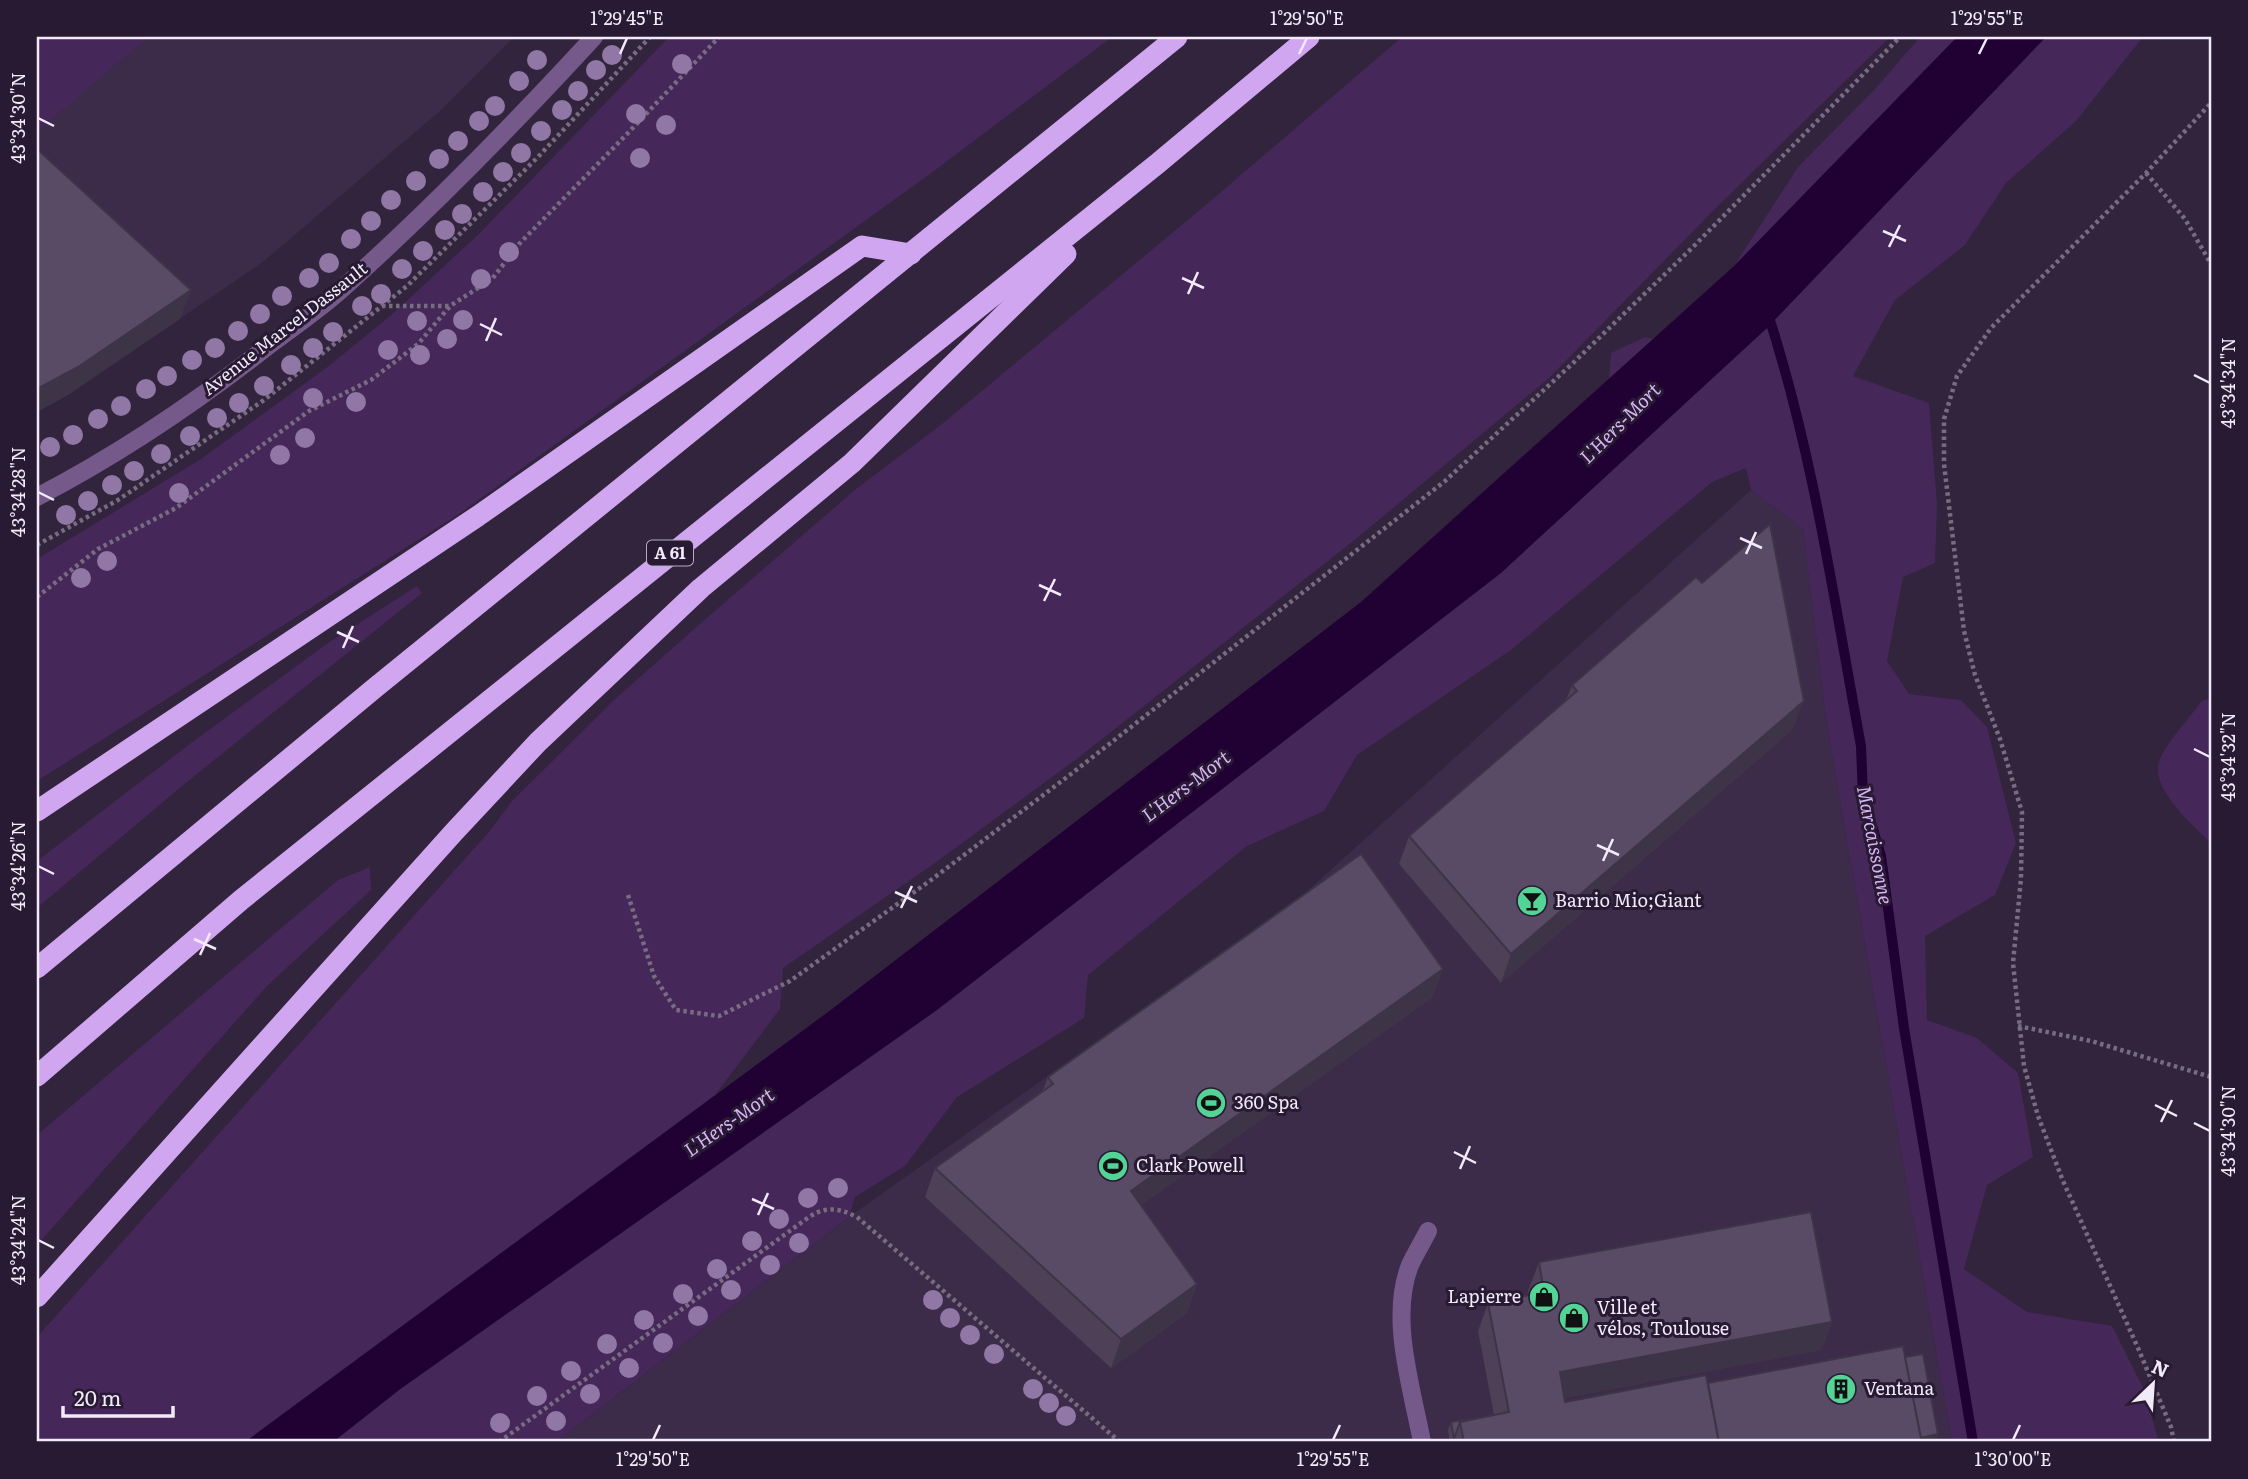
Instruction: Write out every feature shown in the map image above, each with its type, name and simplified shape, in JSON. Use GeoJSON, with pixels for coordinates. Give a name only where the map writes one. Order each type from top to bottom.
{"type":"FeatureCollection","features":[{"type":"Feature","properties":{"kind":"highway"},"geometry":{"type":"LineString","coordinates":[[37,968],[387,678],[1177,37]]}},
{"type":"Feature","properties":{"kind":"highway","name":"A 61"},"geometry":{"type":"LineString","coordinates":[[37,1076],[262,883],[1157,164],[1309,37]]}},
{"type":"Feature","properties":{"kind":"highway"},"geometry":{"type":"LineString","coordinates":[[37,1297],[538,742],[702,588],[852,463],[1157,164]]}},
{"type":"Feature","properties":{"kind":"highway"},"geometry":{"type":"LineString","coordinates":[[37,811],[478,516],[862,246],[911,254]]}},
{"type":"Feature","properties":{"kind":"street","name":"Avenue Marcel Dassault"},"geometry":{"type":"LineString","coordinates":[[37,497],[152,430],[244,365],[341,290],[439,198],[594,37]]}},
{"type":"Feature","properties":{"kind":"street"},"geometry":{"type":"LineString","coordinates":[[1422,1442],[1402,1330],[1402,1299],[1410,1266],[1428,1231]]}},
{"type":"Feature","properties":{"kind":"path"},"geometry":{"type":"LineString","coordinates":[[37,597],[99,549],[176,508],[309,411],[371,380],[418,344],[450,306],[492,279],[520,243],[719,37]]}},
{"type":"Feature","properties":{"kind":"path"},"geometry":{"type":"LineString","coordinates":[[628,895],[654,976],[676,1010],[719,1016],[790,981],[931,880],[1071,774],[1445,481],[1674,265],[1900,37]]}},
{"type":"Feature","properties":{"kind":"path"},"geometry":{"type":"LineString","coordinates":[[2174,1442],[2171,1427],[2099,1264],[2038,1116],[2024,1066],[2013,962],[2021,878],[2022,812],[2000,739],[1975,675],[1964,631],[1944,464],[1944,419],[1957,376],[1991,328],[2146,173],[2211,103]]}},
{"type":"Feature","properties":{"kind":"path"},"geometry":{"type":"LineString","coordinates":[[2146,173],[2185,219],[2211,264]]}},
{"type":"Feature","properties":{"kind":"path"},"geometry":{"type":"LineString","coordinates":[[382,306],[450,306]]}},
{"type":"Feature","properties":{"kind":"path"},"geometry":{"type":"LineString","coordinates":[[2018,1026],[2091,1041],[2211,1077]]}},
{"type":"Feature","properties":{"kind":"path"},"geometry":{"type":"LineString","coordinates":[[499,1442],[809,1217],[820,1210],[831,1208],[844,1210],[856,1217],[1120,1442]]}},
{"type":"Feature","properties":{"kind":"shaded area"},"geometry":{"type":"Polygon","coordinates":[[[37,37],[514,37],[441,110],[263,262],[68,395],[37,412],[37,37]]]}},
{"type":"Feature","properties":{"kind":"shaded area"},"geometry":{"type":"Polygon","coordinates":[[[37,37],[148,37],[37,132],[37,37]]]}},
{"type":"Feature","properties":{"kind":"shaded area"},"geometry":{"type":"Polygon","coordinates":[[[669,37],[1112,37],[934,171],[459,514],[37,781],[37,559],[201,459],[326,368],[389,317],[479,234],[669,37]]]}},
{"type":"Feature","properties":{"kind":"shaded area"},"geometry":{"type":"Polygon","coordinates":[[[1402,37],[1890,37],[1714,210],[1548,379],[1357,538],[1078,758],[935,863],[783,968],[780,1009],[715,1095],[245,1442],[37,1442],[37,1337],[488,833],[512,801],[614,700],[856,489],[942,424],[1201,209],[1402,37]]]}},
{"type":"Feature","properties":{"kind":"shaded area"},"geometry":{"type":"Polygon","coordinates":[[[1920,37],[2143,37],[2076,121],[2006,183],[1965,245],[1895,300],[1853,376],[1929,403],[1937,504],[1935,563],[1903,577],[1887,661],[1909,694],[1961,700],[1987,727],[2016,843],[1995,895],[1925,936],[1927,1020],[1977,1038],[2018,1073],[2033,1157],[1987,1185],[1964,1269],[2027,1312],[2112,1326],[2143,1388],[2159,1442],[1952,1442],[1827,726],[1803,529],[1751,490],[1746,468],[1712,482],[1511,650],[1357,755],[1324,811],[1247,846],[1088,975],[1084,1018],[957,1097],[905,1166],[855,1197],[849,1217],[556,1442],[333,1442],[1601,481],[1611,353],[1645,337],[1724,357],[1734,266],[1798,167],[1875,89],[1920,37]]]}},
{"type":"Feature","properties":{"kind":"shaded area"},"geometry":{"type":"Polygon","coordinates":[[[1751,490],[1803,529],[1827,726],[1952,1442],[556,1442],[849,1217],[1304,894],[1751,490]]]}},
{"type":"Feature","properties":{"kind":"shaded area"},"geometry":{"type":"Polygon","coordinates":[[[417,586],[422,593],[182,786],[37,908],[37,861],[191,743],[328,643],[417,586]]]}},
{"type":"Feature","properties":{"kind":"shaded area"},"geometry":{"type":"Polygon","coordinates":[[[2211,698],[2211,843],[2174,805],[2160,781],[2158,770],[2163,752],[2173,737],[2202,701],[2211,698]]]}},
{"type":"Feature","properties":{"kind":"shaded area"},"geometry":{"type":"Polygon","coordinates":[[[370,867],[371,890],[267,986],[37,1245],[37,1135],[338,880],[370,867]]]}},
{"type":"Feature","properties":{"kind":"water","name":"L'Hers-Mort"},"geometry":{"type":"Polygon","coordinates":[[[1957,37],[2046,37],[1766,329],[1501,573],[937,1010],[399,1390],[333,1442],[245,1442],[832,1009],[1361,602],[1734,266],[1957,37]]]}},
{"type":"Feature","properties":{"kind":"building"},"geometry":{"type":"Polygon","coordinates":[[[37,149],[191,290],[78,367],[37,389],[37,149]]]}},
{"type":"Feature","properties":{"kind":"building"},"geometry":{"type":"Polygon","coordinates":[[[1770,524],[1804,701],[1511,954],[1409,836],[1577,691],[1572,685],[1696,577],[1702,583],[1770,524]]]}},
{"type":"Feature","properties":{"kind":"building"},"geometry":{"type":"Polygon","coordinates":[[[1361,854],[1443,969],[1131,1191],[1197,1284],[1121,1339],[935,1168],[1053,1084],[1048,1077],[1361,854]]]}},
{"type":"Feature","properties":{"kind":"building"},"geometry":{"type":"Polygon","coordinates":[[[1811,1212],[1832,1322],[1560,1372],[1565,1402],[1706,1375],[1719,1442],[1464,1442],[1460,1422],[1509,1412],[1488,1303],[1544,1292],[1539,1262],[1811,1212]]]}},
{"type":"Feature","properties":{"kind":"building","name":"Ventana"},"geometry":{"type":"Polygon","coordinates":[[[1903,1346],[1922,1442],[1719,1442],[1708,1383],[1903,1346]]]}},
{"type":"Feature","properties":{"kind":"building"},"geometry":{"type":"Polygon","coordinates":[[[1923,1354],[1938,1434],[1921,1438],[1905,1357],[1923,1354]]]}},
{"type":"Feature","properties":{"kind":"building"},"geometry":{"type":"Polygon","coordinates":[[[1462,1420],[1460,1422],[1454,1439],[1451,1422],[1462,1420]]]}},
{"type":"Feature","properties":{"kind":"waterway","name":"Marcaissonne"},"geometry":{"type":"LineString","coordinates":[[1767,311],[1797,418],[1832,581],[1861,746],[1863,797],[1881,856],[1904,1028],[1973,1442]]}},
{"type":"Feature","properties":{"kind":"place","name":"Barrio Mio;Giant"},"geometry":{"type":"Point","coordinates":[1532,901]}},
{"type":"Feature","properties":{"kind":"place","name":"360 Spa"},"geometry":{"type":"Point","coordinates":[1211,1103]}},
{"type":"Feature","properties":{"kind":"place","name":"Clark Powell"},"geometry":{"type":"Point","coordinates":[1113,1166]}},
{"type":"Feature","properties":{"kind":"place","name":"Lapierre"},"geometry":{"type":"Point","coordinates":[1544,1297]}},
{"type":"Feature","properties":{"kind":"place","name":"Ville et vélos, Toulouse"},"geometry":{"type":"Point","coordinates":[1574,1318]}},
{"type":"Feature","properties":{"kind":"place","name":"Ventana"},"geometry":{"type":"Point","coordinates":[1841,1389]}}]}
